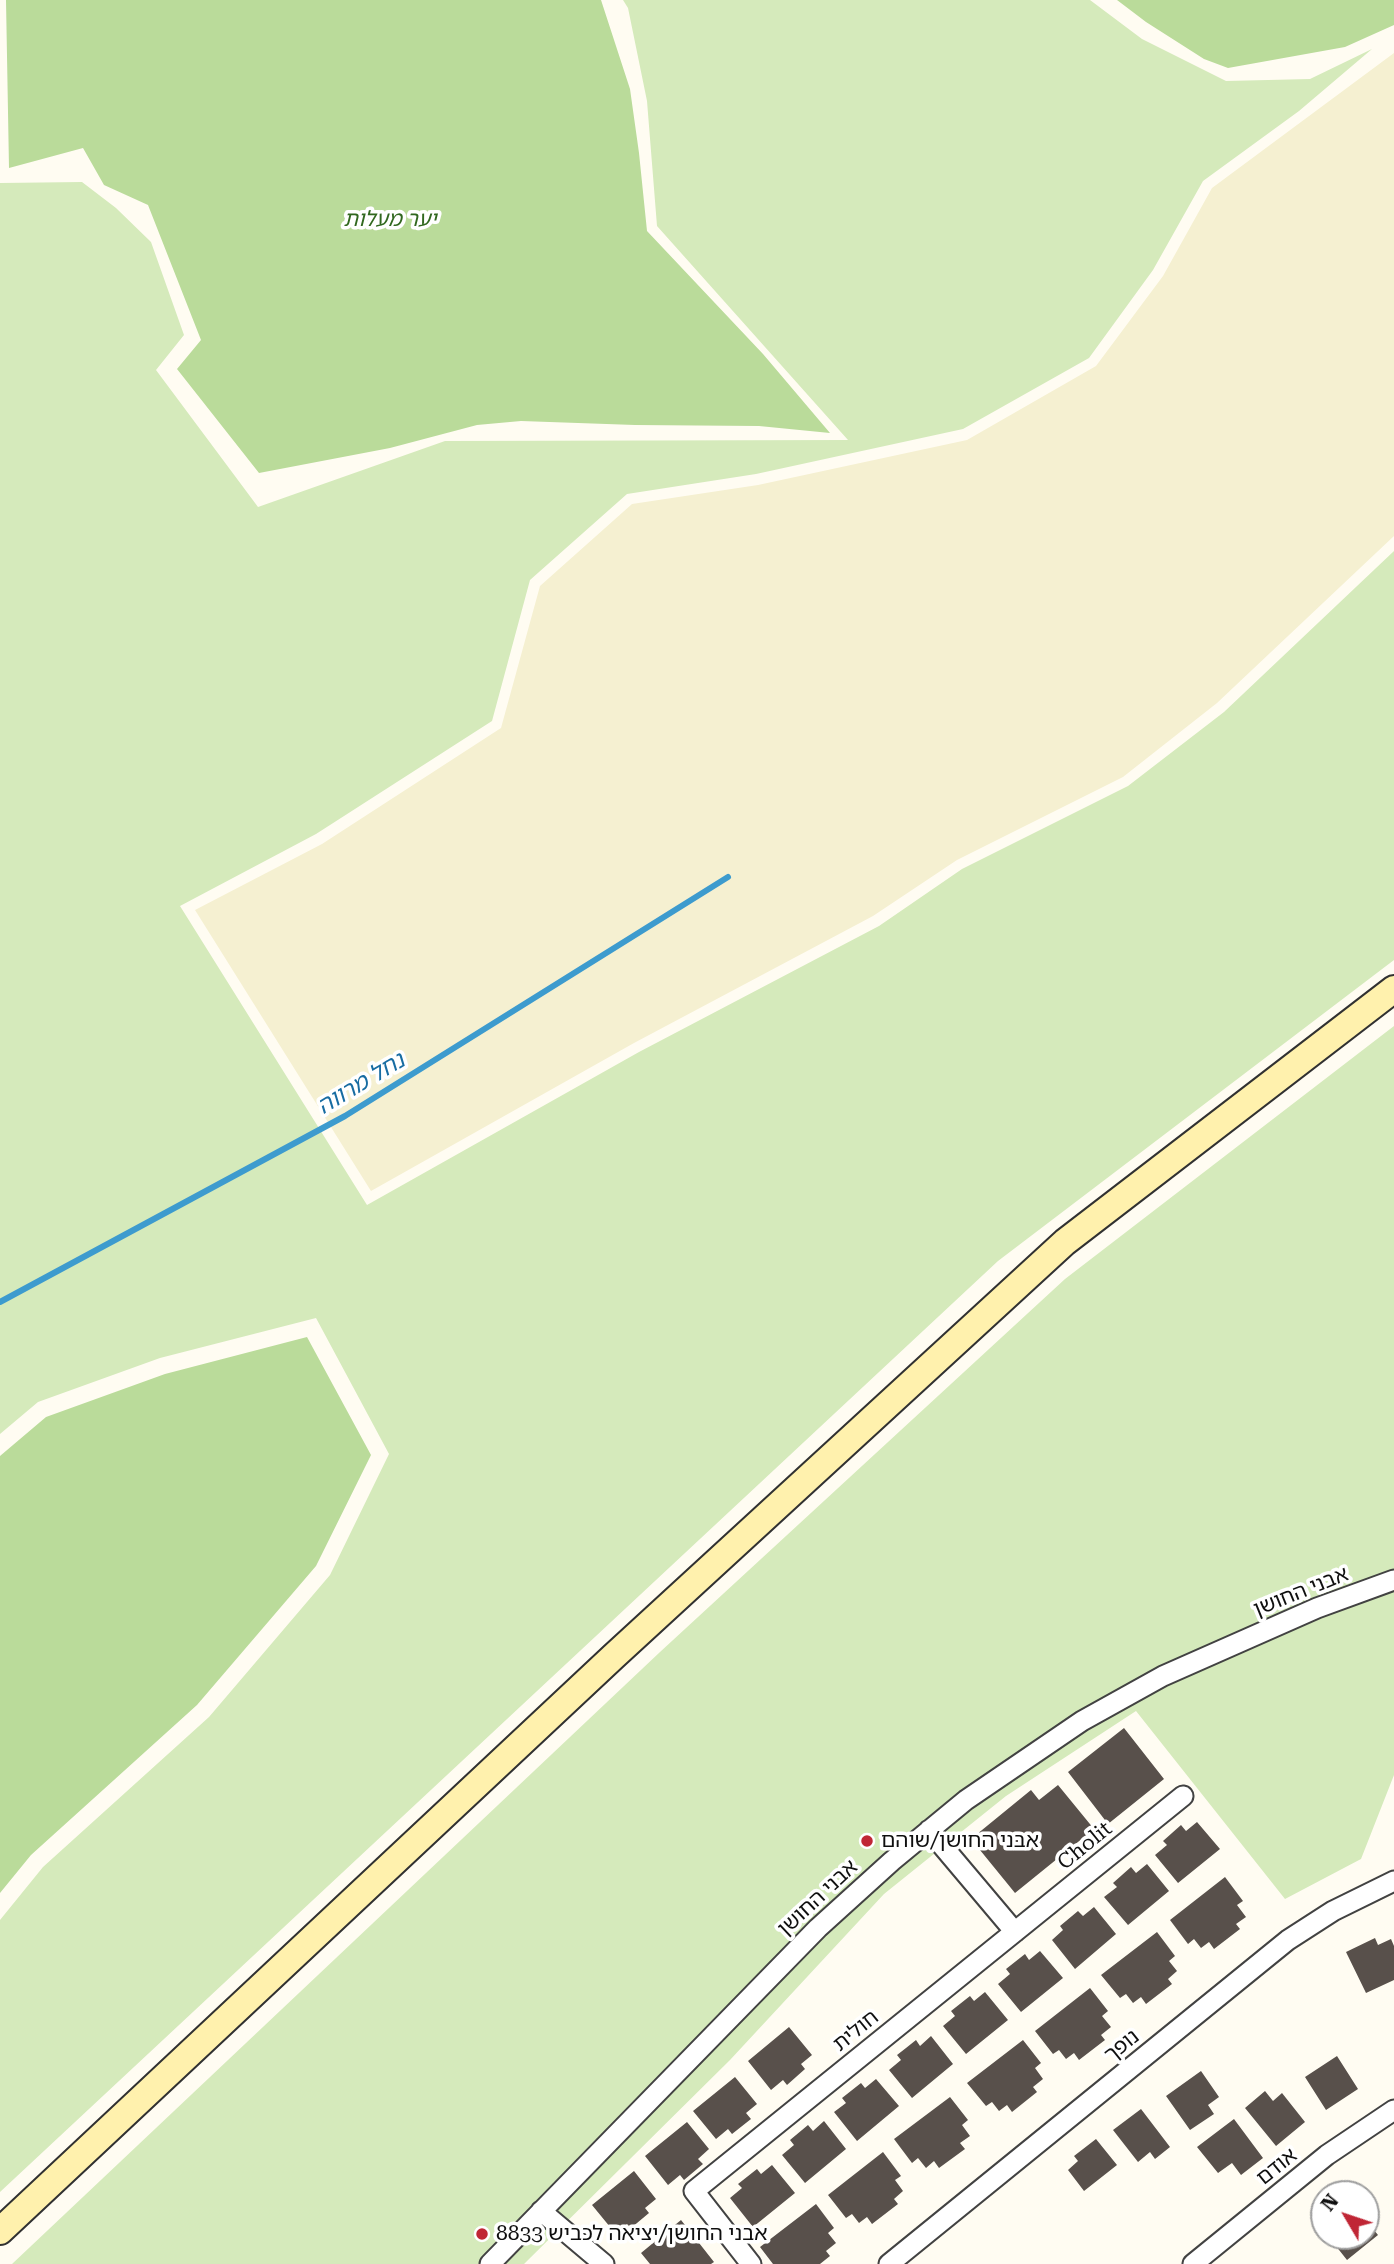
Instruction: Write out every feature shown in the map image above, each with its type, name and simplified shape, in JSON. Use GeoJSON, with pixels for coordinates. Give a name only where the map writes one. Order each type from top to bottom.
{"type":"FeatureCollection","features":[{"type":"Feature","properties":{"kind":"main road"},"geometry":{"type":"LineString","coordinates":[[0,2231],[614,1656],[1065,1242],[1394,989]]}},
{"type":"Feature","properties":{"kind":"street","name":"אבני החושן"},"geometry":{"type":"LineString","coordinates":[[490,2264],[800,1946],[855,1894],[966,1800],[1043,1746],[1142,1687],[1239,1641],[1317,1608],[1394,1580]]}},
{"type":"Feature","properties":{"kind":"street","name":"Cholit"},"geometry":{"type":"LineString","coordinates":[[1015,1932],[1183,1796]]}},
{"type":"Feature","properties":{"kind":"street"},"geometry":{"type":"LineString","coordinates":[[929,1830],[1015,1932]]}},
{"type":"Feature","properties":{"kind":"street","name":"נופך"},"geometry":{"type":"LineString","coordinates":[[889,2264],[1288,1940],[1333,1911],[1394,1881]]}},
{"type":"Feature","properties":{"kind":"street","name":"חולית"},"geometry":{"type":"LineString","coordinates":[[751,2264],[694,2191],[1015,1932]]}},
{"type":"Feature","properties":{"kind":"street","name":"אודם"},"geometry":{"type":"LineString","coordinates":[[1194,2264],[1327,2155],[1394,2110]]}},
{"type":"Feature","properties":{"kind":"street"},"geometry":{"type":"LineString","coordinates":[[541,2211],[604,2264]]}},
{"type":"Feature","properties":{"kind":"shaded area"},"geometry":{"type":"Polygon","coordinates":[[[1394,53],[1394,536],[1217,703],[1123,777],[957,860],[873,916],[634,1043],[371,1191],[195,910],[322,844],[501,728],[540,586],[632,504],[758,485],[967,440],[1096,366],[1163,276],[1212,188],[1394,53]]]}},
{"type":"Feature","properties":{"kind":"green space","name":"יער מעלות"},"geometry":{"type":"Polygon","coordinates":[[[6,0],[601,0],[630,89],[647,231],[763,354],[830,433],[759,426],[521,421],[477,425],[390,448],[259,473],[177,369],[201,340],[148,205],[104,185],[83,148],[9,168],[6,0]]]}},
{"type":"Feature","properties":{"kind":"green space"},"geometry":{"type":"Polygon","coordinates":[[[623,0],[1090,0],[1142,39],[1226,81],[1310,79],[1372,49],[1299,111],[1203,181],[1153,270],[1089,358],[963,429],[756,474],[627,494],[530,580],[492,721],[316,834],[180,906],[367,1205],[639,1052],[879,926],[962,869],[1128,786],[1224,712],[1394,551],[1394,960],[998,1261],[0,2192],[0,1920],[43,1867],[209,1717],[330,1575],[389,1454],[316,1318],[160,1358],[38,1402],[0,1434],[0,183],[82,182],[116,208],[151,242],[184,335],[156,370],[258,507],[445,441],[848,440],[657,226],[647,101],[628,8],[623,0]]]}},
{"type":"Feature","properties":{"kind":"green space"},"geometry":{"type":"Polygon","coordinates":[[[1117,0],[1394,0],[1394,25],[1345,47],[1228,68],[1204,59],[1117,0]]]}},
{"type":"Feature","properties":{"kind":"green space"},"geometry":{"type":"Polygon","coordinates":[[[1394,1026],[1394,1775],[1361,1859],[1285,1899],[1136,1711],[1006,1796],[884,1894],[730,2060],[524,2264],[12,2264],[660,1652],[1065,1279],[1394,1026]]]}},
{"type":"Feature","properties":{"kind":"green space"},"geometry":{"type":"Polygon","coordinates":[[[307,1337],[371,1455],[316,1566],[197,1705],[31,1855],[0,1893],[0,1456],[46,1417],[165,1374],[307,1337]]]}},
{"type":"Feature","properties":{"kind":"building"},"geometry":{"type":"Polygon","coordinates":[[[1124,1728],[1164,1779],[1108,1824],[1068,1772],[1124,1728]]]}},
{"type":"Feature","properties":{"kind":"building"},"geometry":{"type":"Polygon","coordinates":[[[1058,1785],[1094,1829],[1015,1893],[971,1839],[1031,1790],[1039,1800],[1058,1785]]]}},
{"type":"Feature","properties":{"kind":"building"},"geometry":{"type":"Polygon","coordinates":[[[1197,1822],[1220,1849],[1178,1883],[1155,1855],[1167,1845],[1163,1841],[1181,1825],[1186,1831],[1197,1822]]]}},
{"type":"Feature","properties":{"kind":"building"},"geometry":{"type":"Polygon","coordinates":[[[1147,1864],[1169,1891],[1128,1925],[1104,1897],[1117,1887],[1113,1883],[1131,1867],[1136,1873],[1147,1864]]]}},
{"type":"Feature","properties":{"kind":"building"},"geometry":{"type":"Polygon","coordinates":[[[1225,1877],[1243,1901],[1237,1905],[1246,1917],[1236,1924],[1240,1929],[1214,1949],[1209,1942],[1201,1948],[1194,1939],[1188,1944],[1170,1920],[1225,1877]]]}},
{"type":"Feature","properties":{"kind":"building"},"geometry":{"type":"Polygon","coordinates":[[[1094,1907],[1116,1934],[1075,1969],[1052,1940],[1063,1930],[1060,1926],[1078,1911],[1083,1916],[1094,1907]]]}},
{"type":"Feature","properties":{"kind":"building"},"geometry":{"type":"Polygon","coordinates":[[[1157,1932],[1175,1956],[1169,1961],[1177,1971],[1168,1979],[1172,1984],[1146,2004],[1141,1997],[1133,2003],[1126,1994],[1120,1998],[1101,1975],[1157,1932]]]}},
{"type":"Feature","properties":{"kind":"building"},"geometry":{"type":"Polygon","coordinates":[[[1375,1938],[1378,1945],[1391,1939],[1394,1946],[1394,1980],[1366,1993],[1346,1952],[1375,1938]]]}},
{"type":"Feature","properties":{"kind":"building"},"geometry":{"type":"Polygon","coordinates":[[[1040,1951],[1063,1978],[1021,2012],[998,1984],[1010,1974],[1006,1969],[1025,1954],[1029,1960],[1040,1951]]]}},
{"type":"Feature","properties":{"kind":"building"},"geometry":{"type":"Polygon","coordinates":[[[1090,1988],[1108,2011],[1102,2016],[1111,2027],[1101,2035],[1105,2040],[1079,2060],[1074,2053],[1066,2059],[1059,2050],[1053,2054],[1035,2031],[1090,1988]]]}},
{"type":"Feature","properties":{"kind":"building"},"geometry":{"type":"Polygon","coordinates":[[[985,1992],[1008,2020],[966,2054],[943,2026],[955,2016],[951,2011],[970,1996],[974,2001],[985,1992]]]}},
{"type":"Feature","properties":{"kind":"building"},"geometry":{"type":"Polygon","coordinates":[[[789,2027],[812,2055],[801,2064],[805,2069],[787,2085],[783,2080],[771,2090],[748,2061],[789,2027]]]}},
{"type":"Feature","properties":{"kind":"building"},"geometry":{"type":"Polygon","coordinates":[[[931,2036],[953,2064],[912,2098],[889,2070],[901,2060],[897,2055],[916,2040],[920,2046],[931,2036]]]}},
{"type":"Feature","properties":{"kind":"building"},"geometry":{"type":"Polygon","coordinates":[[[1023,2040],[1041,2063],[1035,2068],[1043,2079],[1033,2087],[1037,2092],[1012,2112],[1007,2105],[999,2111],[992,2102],[986,2106],[967,2083],[1023,2040]]]}},
{"type":"Feature","properties":{"kind":"building"},"geometry":{"type":"Polygon","coordinates":[[[1337,2056],[1358,2089],[1326,2110],[1305,2077],[1337,2056]]]}},
{"type":"Feature","properties":{"kind":"building"},"geometry":{"type":"Polygon","coordinates":[[[1201,2071],[1219,2097],[1208,2105],[1214,2114],[1190,2130],[1166,2096],[1201,2071]]]}},
{"type":"Feature","properties":{"kind":"building"},"geometry":{"type":"Polygon","coordinates":[[[735,2077],[757,2104],[746,2113],[751,2119],[732,2134],[728,2129],[716,2139],[693,2111],[735,2077]]]}},
{"type":"Feature","properties":{"kind":"building"},"geometry":{"type":"Polygon","coordinates":[[[876,2079],[899,2106],[857,2141],[834,2112],[846,2103],[842,2098],[861,2083],[865,2088],[876,2079]]]}},
{"type":"Feature","properties":{"kind":"building"},"geometry":{"type":"Polygon","coordinates":[[[1265,2091],[1273,2101],[1282,2093],[1305,2122],[1276,2146],[1245,2108],[1265,2091]]]}},
{"type":"Feature","properties":{"kind":"building"},"geometry":{"type":"Polygon","coordinates":[[[950,2097],[968,2120],[962,2125],[970,2136],[960,2143],[965,2149],[939,2168],[934,2161],[926,2168],[918,2158],[912,2163],[894,2139],[950,2097]]]}},
{"type":"Feature","properties":{"kind":"building"},"geometry":{"type":"Polygon","coordinates":[[[1141,2109],[1170,2147],[1155,2159],[1150,2152],[1138,2162],[1113,2130],[1141,2109]]]}},
{"type":"Feature","properties":{"kind":"building"},"geometry":{"type":"Polygon","coordinates":[[[1234,2119],[1263,2158],[1241,2175],[1232,2163],[1218,2173],[1197,2147],[1234,2119]]]}},
{"type":"Feature","properties":{"kind":"building"},"geometry":{"type":"Polygon","coordinates":[[[824,2121],[846,2149],[805,2183],[782,2155],[794,2145],[790,2140],[808,2125],[813,2131],[824,2121]]]}},
{"type":"Feature","properties":{"kind":"building"},"geometry":{"type":"Polygon","coordinates":[[[687,2122],[709,2149],[698,2159],[703,2164],[684,2180],[680,2175],[668,2185],[645,2156],[687,2122]]]}},
{"type":"Feature","properties":{"kind":"building"},"geometry":{"type":"Polygon","coordinates":[[[1096,2139],[1117,2165],[1084,2191],[1068,2170],[1078,2161],[1074,2156],[1096,2139]]]}},
{"type":"Feature","properties":{"kind":"building"},"geometry":{"type":"Polygon","coordinates":[[[883,2152],[901,2176],[895,2180],[903,2191],[894,2199],[898,2204],[872,2224],[867,2217],[859,2223],[852,2214],[846,2218],[828,2195],[883,2152]]]}},
{"type":"Feature","properties":{"kind":"building"},"geometry":{"type":"Polygon","coordinates":[[[772,2165],[795,2193],[753,2227],[730,2198],[742,2188],[738,2184],[757,2169],[761,2174],[772,2165]]]}},
{"type":"Feature","properties":{"kind":"building"},"geometry":{"type":"Polygon","coordinates":[[[634,2171],[656,2199],[645,2208],[649,2213],[631,2228],[627,2224],[615,2233],[592,2205],[634,2171]]]}},
{"type":"Feature","properties":{"kind":"building"},"geometry":{"type":"Polygon","coordinates":[[[816,2204],[834,2228],[828,2233],[836,2243],[826,2251],[830,2256],[820,2264],[773,2264],[760,2247],[816,2204]]]}},
{"type":"Feature","properties":{"kind":"building"},"geometry":{"type":"Polygon","coordinates":[[[681,2220],[714,2262],[650,2264],[641,2253],[681,2220]]]}},
{"type":"Feature","properties":{"kind":"building"},"geometry":{"type":"Polygon","coordinates":[[[1339,2250],[1359,2250],[1347,2260],[1339,2250]]]}},
{"type":"Feature","properties":{"kind":"waterway","name":"נחל מרווה"},"geometry":{"type":"LineString","coordinates":[[0,1302],[345,1116],[728,877]]}},
{"type":"Feature","properties":{"kind":"place","name":"אבני החושן/שוהם"},"geometry":{"type":"Point","coordinates":[867,1841]}},
{"type":"Feature","properties":{"kind":"place","name":"אבני החושן/יציאה לכביש 8833"},"geometry":{"type":"Point","coordinates":[482,2234]}}]}
